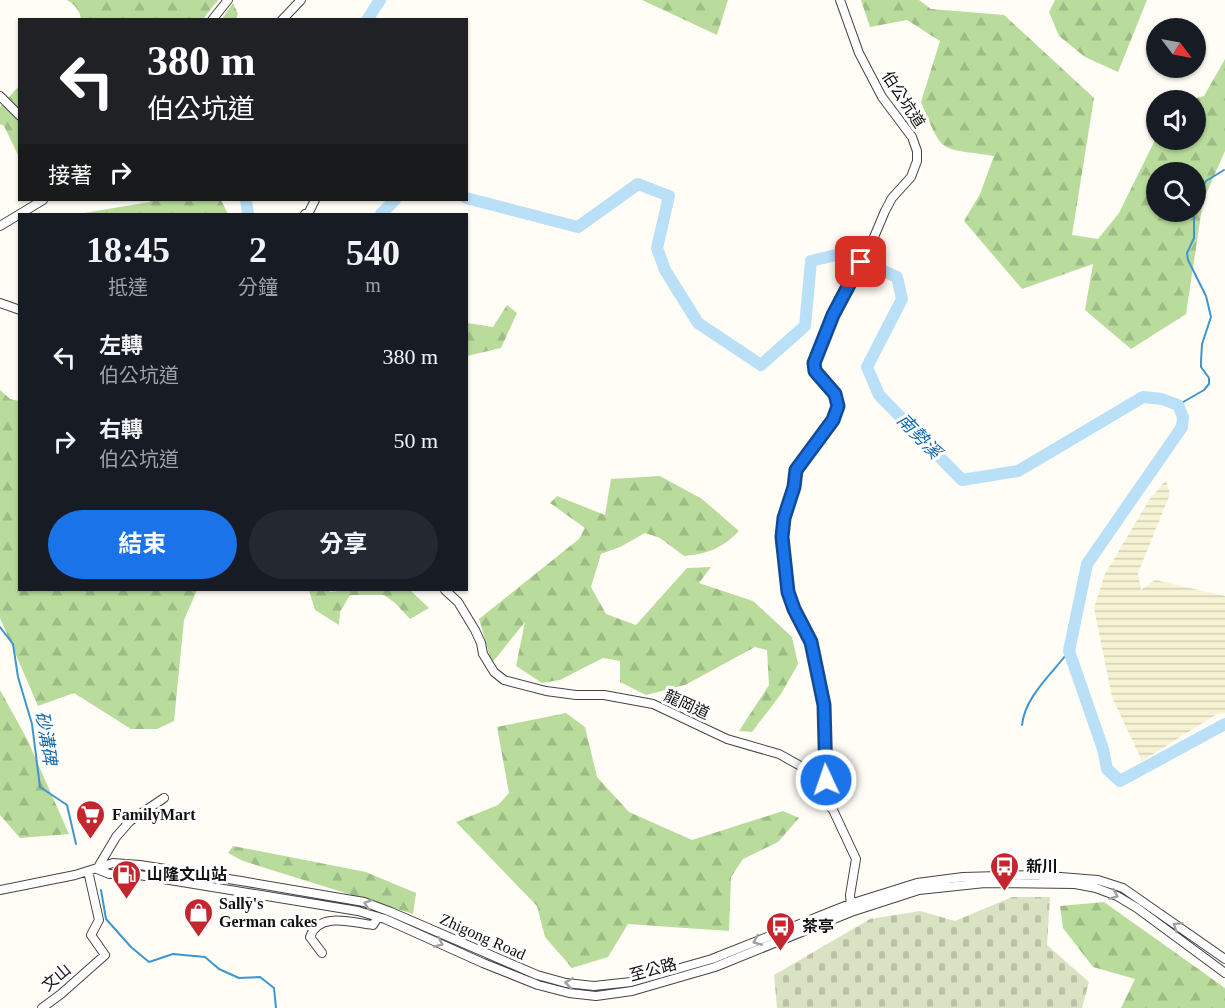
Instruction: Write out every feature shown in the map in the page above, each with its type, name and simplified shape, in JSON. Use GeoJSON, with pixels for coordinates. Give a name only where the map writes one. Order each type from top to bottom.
{"type":"FeatureCollection","features":[{"type":"Feature","properties":{"kind":"street"},"geometry":{"type":"LineString","coordinates":[[214,18],[228,0]]}},
{"type":"Feature","properties":{"kind":"street"},"geometry":{"type":"LineString","coordinates":[[284,18],[302,0]]}},
{"type":"Feature","properties":{"kind":"street","name":"伯公坑道"},"geometry":{"type":"LineString","coordinates":[[833,810],[824,762],[824,705],[811,642],[788,592],[782,537],[784,518],[794,487],[796,470],[833,420],[838,406],[835,394],[815,371],[814,363],[833,315],[869,249],[892,198],[911,177],[917,161],[917,151],[912,137],[882,97],[859,53],[840,0]]}},
{"type":"Feature","properties":{"kind":"street"},"geometry":{"type":"LineString","coordinates":[[0,96],[18,114]]}},
{"type":"Feature","properties":{"kind":"street"},"geometry":{"type":"LineString","coordinates":[[22,213],[41,201]]}},
{"type":"Feature","properties":{"kind":"street"},"geometry":{"type":"LineString","coordinates":[[0,226],[18,215]]}},
{"type":"Feature","properties":{"kind":"street"},"geometry":{"type":"LineString","coordinates":[[0,303],[18,309]]}},
{"type":"Feature","properties":{"kind":"street","name":"龍岡道"},"geometry":{"type":"LineString","coordinates":[[446,591],[458,602],[475,630],[483,654],[494,672],[504,680],[546,691],[576,695],[604,695],[653,704],[727,739],[779,754],[800,764],[813,777],[824,800],[833,810],[856,859],[849,895],[851,908]]}},
{"type":"Feature","properties":{"kind":"street"},"geometry":{"type":"LineString","coordinates":[[92,870],[130,821],[164,798]]}},
{"type":"Feature","properties":{"kind":"street","name":"Zhigong Road"},"geometry":{"type":"LineString","coordinates":[[0,891],[113,863],[140,865],[364,902],[391,912],[459,947]]}},
{"type":"Feature","properties":{"kind":"street","name":"Zhigong Road"},"geometry":{"type":"LineString","coordinates":[[92,870],[109,874],[133,874],[358,910],[566,984],[632,987]]}},
{"type":"Feature","properties":{"kind":"street","name":"文山"},"geometry":{"type":"LineString","coordinates":[[42,1008],[105,955],[91,935],[99,920],[92,870]]}},
{"type":"Feature","properties":{"kind":"street"},"geometry":{"type":"LineString","coordinates":[[851,908],[917,883],[963,877],[1035,875],[1098,880],[1123,888],[1225,959]]}},
{"type":"Feature","properties":{"kind":"street"},"geometry":{"type":"LineString","coordinates":[[851,908],[919,890],[952,886],[1035,882],[1089,886],[1117,896],[1137,908],[1225,973]]}},
{"type":"Feature","properties":{"kind":"street"},"geometry":{"type":"LineString","coordinates":[[284,899],[285,888]]}},
{"type":"Feature","properties":{"kind":"street","name":"至公路"},"geometry":{"type":"LineString","coordinates":[[632,987],[713,963],[851,908]]}},
{"type":"Feature","properties":{"kind":"street"},"geometry":{"type":"LineString","coordinates":[[322,953],[310,937],[313,930],[320,924],[328,921],[374,925],[378,917]]}},
{"type":"Feature","properties":{"kind":"shaded area"},"geometry":{"type":"Polygon","coordinates":[[[1166,480],[1170,494],[1138,573],[1141,590],[1155,580],[1225,596],[1225,713],[1217,714],[1142,761],[1112,697],[1094,608],[1105,574],[1149,500],[1166,480]]]}},
{"type":"Feature","properties":{"kind":"green space"},"geometry":{"type":"Polygon","coordinates":[[[66,0],[218,0],[204,18],[81,18],[71,3],[66,0]]]}},
{"type":"Feature","properties":{"kind":"green space"},"geometry":{"type":"Polygon","coordinates":[[[642,0],[728,0],[717,35],[642,0]]]}},
{"type":"Feature","properties":{"kind":"green space"},"geometry":{"type":"Polygon","coordinates":[[[861,0],[919,0],[931,9],[1004,15],[1094,98],[1072,235],[1098,239],[1119,213],[1150,150],[1206,150],[1206,92],[1225,59],[1225,151],[1206,194],[1206,162],[1146,162],[1146,222],[1200,222],[1186,314],[1131,349],[1085,310],[1093,264],[1022,289],[964,221],[980,194],[994,156],[963,152],[945,146],[934,132],[921,102],[940,41],[907,20],[870,27],[861,0]]]}},
{"type":"Feature","properties":{"kind":"green space"},"geometry":{"type":"Polygon","coordinates":[[[1055,0],[1147,0],[1118,72],[1085,57],[1059,36],[1049,12],[1055,0]]]}},
{"type":"Feature","properties":{"kind":"green space"},"geometry":{"type":"Polygon","coordinates":[[[233,3],[238,14],[236,18],[223,18],[233,3]]]}},
{"type":"Feature","properties":{"kind":"green space"},"geometry":{"type":"Polygon","coordinates":[[[18,87],[18,155],[4,126],[0,124],[0,107],[18,87]]]}},
{"type":"Feature","properties":{"kind":"green space"},"geometry":{"type":"Polygon","coordinates":[[[222,201],[228,213],[84,213],[150,202],[222,201]]]}},
{"type":"Feature","properties":{"kind":"green space"},"geometry":{"type":"Polygon","coordinates":[[[507,305],[517,313],[501,348],[468,356],[468,323],[493,327],[507,305]]]}},
{"type":"Feature","properties":{"kind":"green space"},"geometry":{"type":"Polygon","coordinates":[[[0,390],[10,399],[18,401],[18,591],[197,591],[184,620],[174,721],[157,729],[131,729],[74,693],[38,706],[0,618],[0,390]]]}},
{"type":"Feature","properties":{"kind":"green space"},"geometry":{"type":"Polygon","coordinates":[[[660,476],[702,499],[739,531],[727,542],[714,549],[684,556],[660,538],[645,533],[620,547],[601,554],[591,587],[606,614],[636,625],[687,568],[711,567],[699,583],[753,601],[792,637],[798,664],[781,694],[752,732],[739,731],[769,685],[767,650],[755,647],[685,685],[646,695],[620,682],[620,661],[603,658],[560,680],[542,683],[516,666],[525,622],[492,663],[479,619],[579,539],[585,528],[550,503],[557,496],[605,515],[611,479],[660,476]]]}},
{"type":"Feature","properties":{"kind":"green space"},"geometry":{"type":"Polygon","coordinates":[[[309,591],[411,591],[429,608],[410,619],[384,595],[350,595],[340,612],[339,625],[315,610],[309,591]]]}},
{"type":"Feature","properties":{"kind":"green space"},"geometry":{"type":"Polygon","coordinates":[[[0,690],[27,739],[69,834],[20,838],[0,815],[0,690]]]}},
{"type":"Feature","properties":{"kind":"green space"},"geometry":{"type":"Polygon","coordinates":[[[566,713],[585,727],[597,777],[629,812],[692,840],[783,811],[799,818],[778,842],[743,859],[731,877],[729,931],[628,924],[608,957],[572,968],[545,937],[537,906],[456,822],[498,805],[509,793],[497,727],[566,713]]]}},
{"type":"Feature","properties":{"kind":"green space"},"geometry":{"type":"Polygon","coordinates":[[[233,846],[366,872],[416,893],[413,914],[243,861],[228,853],[233,846]]]}},
{"type":"Feature","properties":{"kind":"green space"},"geometry":{"type":"Polygon","coordinates":[[[1012,897],[1050,897],[1047,945],[1089,982],[1082,1008],[777,1008],[774,975],[870,919],[920,911],[955,921],[1012,897]]]}},
{"type":"Feature","properties":{"kind":"green space"},"geometry":{"type":"Polygon","coordinates":[[[1104,902],[1225,988],[1225,1008],[1121,1008],[1135,979],[1093,967],[1063,928],[1060,906],[1104,902]]]}},
{"type":"Feature","properties":{"kind":"waterway","name":"南勢溪"},"geometry":{"type":"LineString","coordinates":[[368,18],[380,0]]}},
{"type":"Feature","properties":{"kind":"waterway"},"geometry":{"type":"LineString","coordinates":[[1206,181],[1224,170]]}},
{"type":"Feature","properties":{"kind":"waterway","name":"南勢溪"},"geometry":{"type":"LineString","coordinates":[[468,199],[578,227],[638,184],[669,196],[657,248],[665,270],[698,323],[761,365],[805,326],[811,261],[844,253],[897,277],[902,299],[867,367],[879,395],[962,480],[1018,471],[1143,397],[1162,399],[1178,405],[1183,417],[1182,427],[1087,564],[1069,651],[1103,749],[1107,769],[1120,781],[1225,724]]}},
{"type":"Feature","properties":{"kind":"waterway","name":"南勢溪"},"geometry":{"type":"LineString","coordinates":[[246,201],[248,213]]}},
{"type":"Feature","properties":{"kind":"waterway","name":"南勢溪"},"geometry":{"type":"LineString","coordinates":[[382,213],[394,201]]}},
{"type":"Feature","properties":{"kind":"waterway"},"geometry":{"type":"LineString","coordinates":[[1178,405],[1204,390],[1209,384],[1209,378],[1201,367],[1201,361],[1202,344],[1211,317],[1206,296],[1188,260],[1187,253],[1194,238],[1194,222]]}},
{"type":"Feature","properties":{"kind":"waterway","name":"砂溝碑"},"geometry":{"type":"LineString","coordinates":[[0,627],[13,644],[18,677],[32,724],[40,787],[67,805],[76,844]]}},
{"type":"Feature","properties":{"kind":"waterway"},"geometry":{"type":"LineString","coordinates":[[1022,725],[1028,704],[1069,651]]}},
{"type":"Feature","properties":{"kind":"waterway","name":"砂溝碑"},"geometry":{"type":"LineString","coordinates":[[101,890],[106,919],[131,947],[149,962],[173,954],[205,957],[219,969],[239,978],[260,977],[274,988],[276,1008]]}},
{"type":"Feature","properties":{"kind":"place","name":"FamilyMart"},"geometry":{"type":"Point","coordinates":[91,840]}},
{"type":"Feature","properties":{"kind":"place","name":"新川"},"geometry":{"type":"Point","coordinates":[1005,892]}},
{"type":"Feature","properties":{"kind":"place","name":"山隆文山站"},"geometry":{"type":"Point","coordinates":[126,900]}},
{"type":"Feature","properties":{"kind":"place","name":"Sally's German cakes"},"geometry":{"type":"Point","coordinates":[198,938]}},
{"type":"Feature","properties":{"kind":"place","name":"茶亭"},"geometry":{"type":"Point","coordinates":[781,952]}},
{"type":"Feature","properties":{"kind":"route"},"geometry":{"type":"LineString","coordinates":[[826,780],[824,705],[811,642],[788,592],[782,537],[784,518],[794,487],[796,470],[809,456],[833,420],[838,406],[835,394],[815,371],[814,363],[833,315],[861,262]]}}]}
